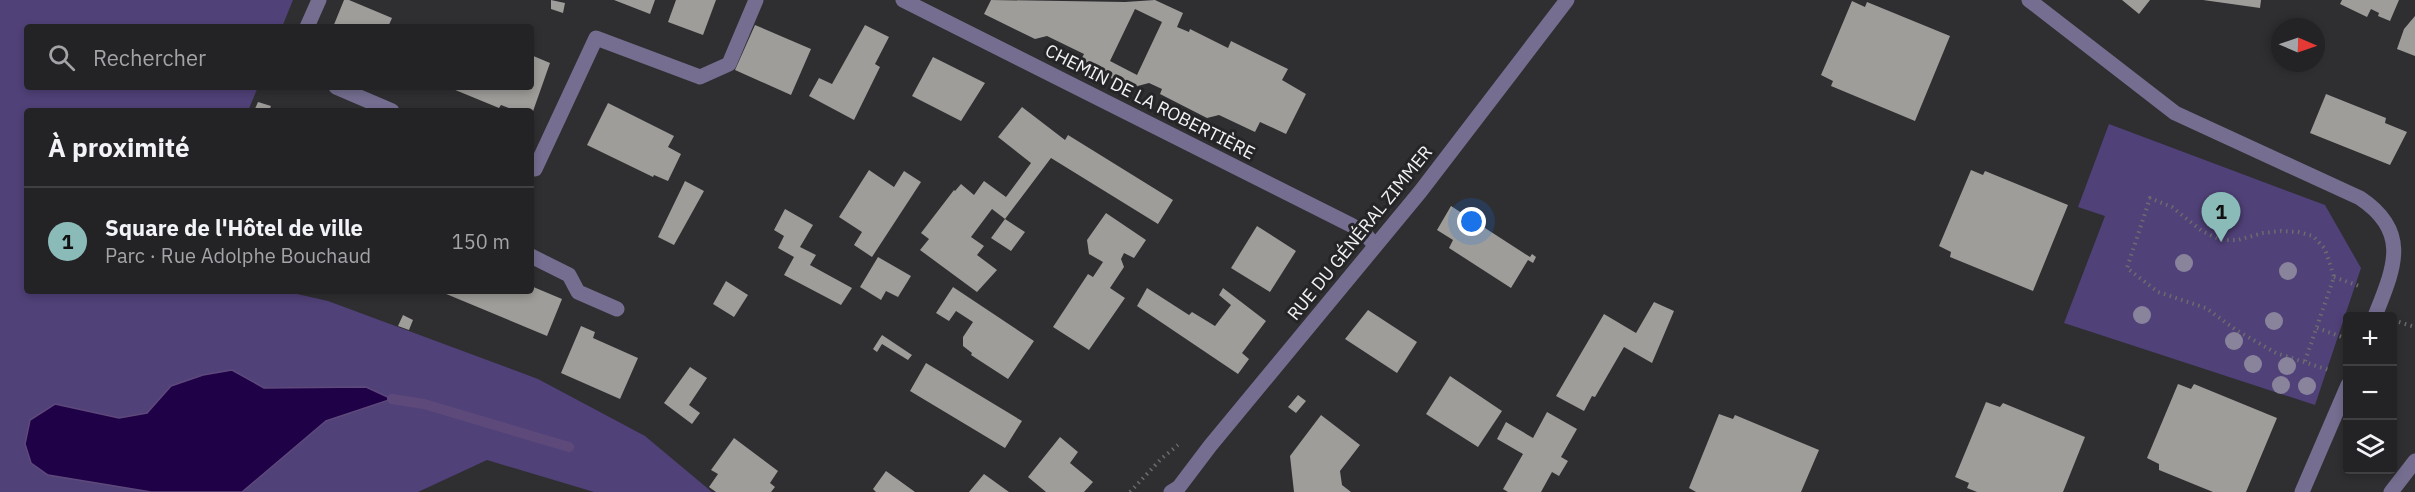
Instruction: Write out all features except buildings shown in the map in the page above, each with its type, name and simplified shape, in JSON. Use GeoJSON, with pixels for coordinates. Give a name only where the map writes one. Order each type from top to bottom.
{"type":"FeatureCollection","features":[{"type":"Feature","properties":{"kind":"street"},"geometry":{"type":"LineString","coordinates":[[308,24],[319,0]]}},
{"type":"Feature","properties":{"kind":"street"},"geometry":{"type":"LineString","coordinates":[[534,168],[596,38],[700,77],[729,64],[756,0]]}},
{"type":"Feature","properties":{"kind":"street","name":"CHEMIN DE LA ROBERTIÈRE"},"geometry":{"type":"LineString","coordinates":[[903,0],[1352,225],[1363,231],[1375,245]]}},
{"type":"Feature","properties":{"kind":"street","name":"RUE DU GÉNÉRAL ZIMMER"},"geometry":{"type":"LineString","coordinates":[[1178,490],[1210,446],[1420,192],[1567,0]]}},
{"type":"Feature","properties":{"kind":"street"},"geometry":{"type":"LineString","coordinates":[[2029,0],[2175,113],[2360,198],[2376,208],[2388,225],[2395,243],[2394,267],[2377,312]]}},
{"type":"Feature","properties":{"kind":"street"},"geometry":{"type":"LineString","coordinates":[[343,90],[385,108]]}},
{"type":"Feature","properties":{"kind":"street"},"geometry":{"type":"LineString","coordinates":[[534,258],[569,275],[578,292],[617,309]]}},
{"type":"Feature","properties":{"kind":"street"},"geometry":{"type":"LineString","coordinates":[[2302,492],[2343,397]]}},
{"type":"Feature","properties":{"kind":"street"},"geometry":{"type":"LineString","coordinates":[[2391,492],[2415,461]]}},
{"type":"Feature","properties":{"kind":"path"},"geometry":{"type":"LineString","coordinates":[[2150,198],[2172,207],[2202,231],[2221,240],[2238,240],[2281,231],[2313,236],[2325,249],[2334,277],[2305,361],[2276,353],[2236,330],[2206,308],[2158,292],[2127,268],[2150,198]]}},
{"type":"Feature","properties":{"kind":"path"},"geometry":{"type":"LineString","coordinates":[[2334,277],[2356,285]]}},
{"type":"Feature","properties":{"kind":"path"},"geometry":{"type":"LineString","coordinates":[[2397,322],[2415,327]]}},
{"type":"Feature","properties":{"kind":"path"},"geometry":{"type":"LineString","coordinates":[[2317,328],[2343,337]]}},
{"type":"Feature","properties":{"kind":"shaded area"},"geometry":{"type":"Polygon","coordinates":[[[0,0],[293,0],[283,24],[24,24],[24,90],[257,90],[249,108],[24,108],[24,294],[297,294],[328,301],[538,379],[645,436],[712,492],[594,492],[487,460],[418,492],[0,492],[0,0]]]}},
{"type":"Feature","properties":{"kind":"shaded area"},"geometry":{"type":"Polygon","coordinates":[[[2109,124],[2325,205],[2361,268],[2346,312],[2343,312],[2343,322],[2315,405],[2064,323],[2105,216],[2078,207],[2109,124]]]}},
{"type":"Feature","properties":{"kind":"shaded area"},"geometry":{"type":"Polygon","coordinates":[[[232,370],[264,388],[366,387],[392,399],[326,421],[242,492],[151,492],[48,475],[31,463],[25,444],[30,420],[55,404],[119,418],[147,413],[171,386],[203,375],[232,370]]]}},
{"type":"Feature","properties":{"kind":"waterway"},"geometry":{"type":"LineString","coordinates":[[392,399],[424,404],[569,447]]}},
{"type":"Feature","properties":{"kind":"place","name":"Square de l'Hôtel de ville"},"geometry":{"type":"Point","coordinates":[2221,242]}}]}
